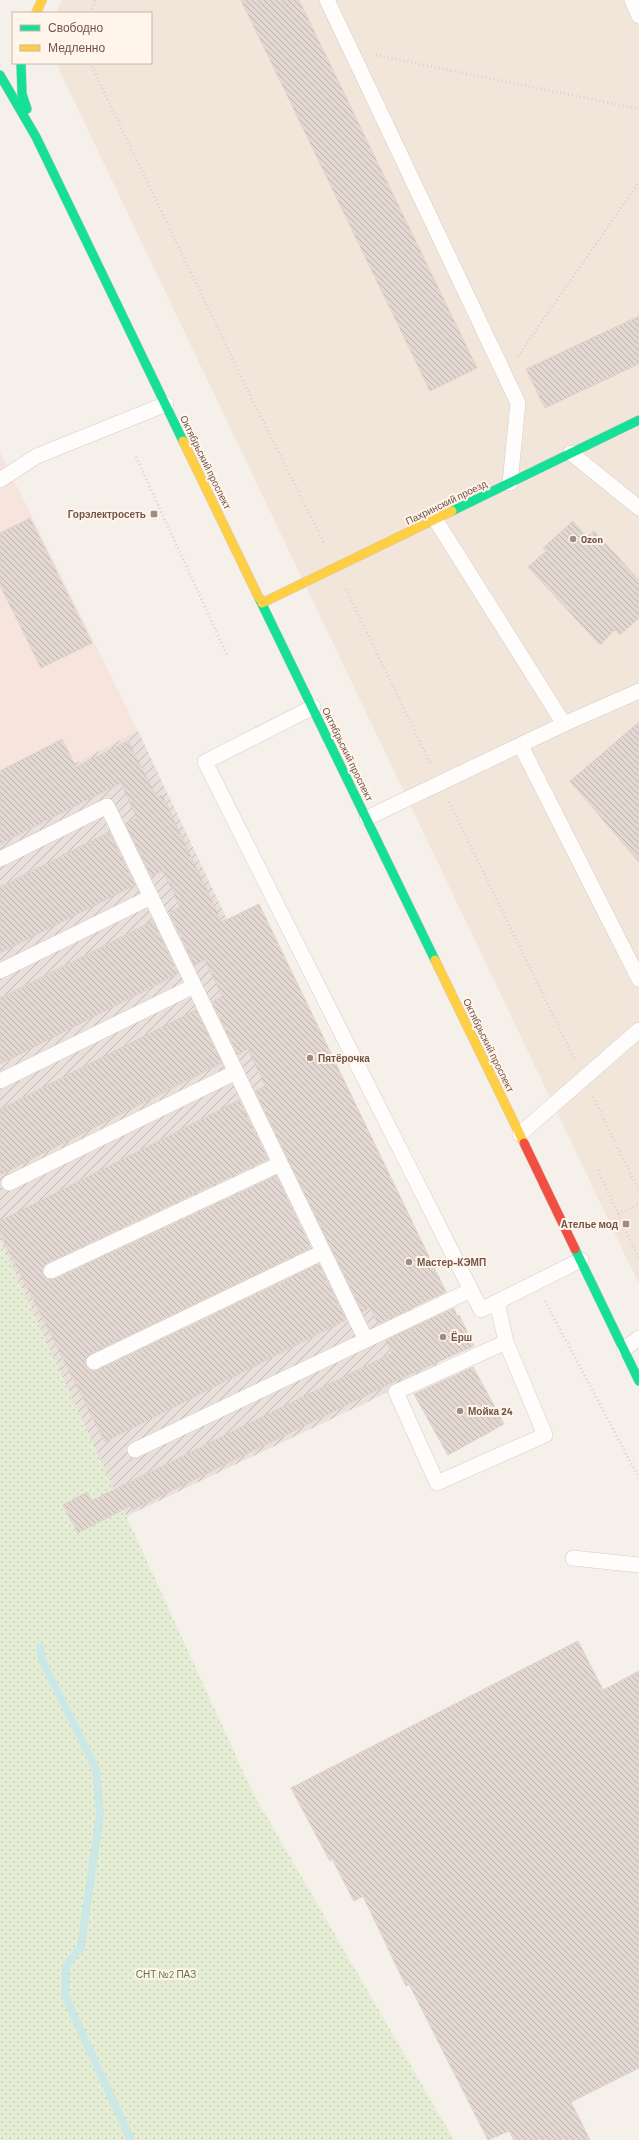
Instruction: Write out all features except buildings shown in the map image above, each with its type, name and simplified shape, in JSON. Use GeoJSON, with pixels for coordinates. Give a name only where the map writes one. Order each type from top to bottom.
{"type":"FeatureCollection","features":[{"type":"Feature","properties":{"kind":"main road"},"geometry":{"type":"LineString","coordinates":[[36,12],[42,0]]}},
{"type":"Feature","properties":{"kind":"main road","name":"Октябрьский проспект"},"geometry":{"type":"LineString","coordinates":[[22,64],[22,94],[36,137]]}},
{"type":"Feature","properties":{"kind":"main road","name":"Октябрьский проспект"},"geometry":{"type":"LineString","coordinates":[[0,75],[36,137],[639,1381]]}},
{"type":"Feature","properties":{"kind":"main road","name":"Пахринский проезд"},"geometry":{"type":"LineString","coordinates":[[262,603],[639,420]]}},
{"type":"Feature","properties":{"kind":"lane"},"geometry":{"type":"LineString","coordinates":[[327,0],[518,403],[510,483]]}},
{"type":"Feature","properties":{"kind":"lane"},"geometry":{"type":"LineString","coordinates":[[632,0],[639,16]]}},
{"type":"Feature","properties":{"kind":"lane"},"geometry":{"type":"LineString","coordinates":[[0,480],[37,456],[166,404]]}},
{"type":"Feature","properties":{"kind":"lane"},"geometry":{"type":"LineString","coordinates":[[571,453],[639,508]]}},
{"type":"Feature","properties":{"kind":"lane"},"geometry":{"type":"LineString","coordinates":[[436,519],[564,724]]}},
{"type":"Feature","properties":{"kind":"lane"},"geometry":{"type":"LineString","coordinates":[[367,818],[521,746],[564,724],[639,691]]}},
{"type":"Feature","properties":{"kind":"lane"},"geometry":{"type":"LineString","coordinates":[[313,707],[205,762],[481,1310],[581,1260]]}},
{"type":"Feature","properties":{"kind":"lane"},"geometry":{"type":"LineString","coordinates":[[521,746],[639,979]]}},
{"type":"Feature","properties":{"kind":"lane"},"geometry":{"type":"LineString","coordinates":[[0,859],[107,806],[366,1340]]}},
{"type":"Feature","properties":{"kind":"lane"},"geometry":{"type":"LineString","coordinates":[[0,971],[151,897]]}},
{"type":"Feature","properties":{"kind":"lane"},"geometry":{"type":"LineString","coordinates":[[0,1081],[194,986]]}},
{"type":"Feature","properties":{"kind":"lane"},"geometry":{"type":"LineString","coordinates":[[520,1134],[639,1030]]}},
{"type":"Feature","properties":{"kind":"lane"},"geometry":{"type":"LineString","coordinates":[[9,1183],[236,1072]]}},
{"type":"Feature","properties":{"kind":"lane"},"geometry":{"type":"LineString","coordinates":[[51,1271],[280,1164]]}},
{"type":"Feature","properties":{"kind":"lane"},"geometry":{"type":"LineString","coordinates":[[94,1362],[323,1252]]}},
{"type":"Feature","properties":{"kind":"lane"},"geometry":{"type":"LineString","coordinates":[[135,1450],[471,1290]]}},
{"type":"Feature","properties":{"kind":"lane"},"geometry":{"type":"LineString","coordinates":[[497,1302],[506,1342],[545,1435],[437,1483],[396,1392],[506,1342]]}},
{"type":"Feature","properties":{"kind":"lane"},"geometry":{"type":"LineString","coordinates":[[624,1349],[639,1338]]}},
{"type":"Feature","properties":{"kind":"lane"},"geometry":{"type":"LineString","coordinates":[[573,1558],[639,1565]]}},
{"type":"Feature","properties":{"kind":"path"},"geometry":{"type":"LineString","coordinates":[[91,12],[95,0]]}},
{"type":"Feature","properties":{"kind":"path"},"geometry":{"type":"LineString","coordinates":[[350,50],[639,109]]}},
{"type":"Feature","properties":{"kind":"path"},"geometry":{"type":"LineString","coordinates":[[90,64],[252,399],[336,568],[639,1191]]}},
{"type":"Feature","properties":{"kind":"path"},"geometry":{"type":"LineString","coordinates":[[505,375],[639,182]]}},
{"type":"Feature","properties":{"kind":"path"},"geometry":{"type":"LineString","coordinates":[[136,457],[227,655]]}},
{"type":"Feature","properties":{"kind":"path"},"geometry":{"type":"LineString","coordinates":[[598,1170],[639,1259]]}},
{"type":"Feature","properties":{"kind":"path"},"geometry":{"type":"LineString","coordinates":[[618,1214],[639,1204]]}},
{"type":"Feature","properties":{"kind":"path"},"geometry":{"type":"LineString","coordinates":[[536,1282],[639,1478]]}},
{"type":"Feature","properties":{"kind":"shaded area"},"geometry":{"type":"Polygon","coordinates":[[[62,0],[639,0],[639,1284],[56,64],[152,64],[152,12],[56,12],[62,0]]]}},
{"type":"Feature","properties":{"kind":"shaded area"},"geometry":{"type":"Polygon","coordinates":[[[0,452],[138,731],[0,802],[0,452]]]}},
{"type":"Feature","properties":{"kind":"shaded area"},"geometry":{"type":"Polygon","coordinates":[[[138,731],[439,1368],[125,1517],[0,1240],[0,802],[138,731]]]}},
{"type":"Feature","properties":{"kind":"green space","name":"СНТ №2 ПАЗ"},"geometry":{"type":"Polygon","coordinates":[[[0,1240],[253,1793],[454,2140],[0,2140],[0,1240]]]}},
{"type":"Feature","properties":{"kind":"waterway"},"geometry":{"type":"LineString","coordinates":[[40,1647],[42,1660],[96,1769],[100,1815],[81,1947],[66,1966],[65,1996],[131,2140]]}},
{"type":"Feature","properties":{"kind":"traffic: fast"},"geometry":{"type":"LineString","coordinates":[[21,64],[22,94],[27,109]]}},
{"type":"Feature","properties":{"kind":"traffic: fast"},"geometry":{"type":"LineString","coordinates":[[0,75],[36,137],[183,441]]}},
{"type":"Feature","properties":{"kind":"traffic: fast"},"geometry":{"type":"LineString","coordinates":[[452,511],[639,420]]}},
{"type":"Feature","properties":{"kind":"traffic: fast"},"geometry":{"type":"LineString","coordinates":[[259,598],[435,960]]}},
{"type":"Feature","properties":{"kind":"traffic: fast"},"geometry":{"type":"LineString","coordinates":[[575,1249],[639,1381]]}},
{"type":"Feature","properties":{"kind":"traffic: slow"},"geometry":{"type":"LineString","coordinates":[[36,12],[42,0]]}},
{"type":"Feature","properties":{"kind":"traffic: slow"},"geometry":{"type":"LineString","coordinates":[[183,441],[259,598]]}},
{"type":"Feature","properties":{"kind":"traffic: slow"},"geometry":{"type":"LineString","coordinates":[[262,603],[452,511]]}},
{"type":"Feature","properties":{"kind":"traffic: slow"},"geometry":{"type":"LineString","coordinates":[[435,960],[524,1143]]}},
{"type":"Feature","properties":{"kind":"traffic: jam"},"geometry":{"type":"LineString","coordinates":[[524,1143],[575,1249]]}},
{"type":"Feature","properties":{"kind":"place","name":"Горэлектросеть"},"geometry":{"type":"Point","coordinates":[154,514]}},
{"type":"Feature","properties":{"kind":"place","name":"Ozon"},"geometry":{"type":"Point","coordinates":[573,539]}},
{"type":"Feature","properties":{"kind":"place","name":"Пятёрочка"},"geometry":{"type":"Point","coordinates":[310,1058]}},
{"type":"Feature","properties":{"kind":"place","name":"Ателье мод"},"geometry":{"type":"Point","coordinates":[626,1224]}},
{"type":"Feature","properties":{"kind":"place","name":"Мастер-КЭМП"},"geometry":{"type":"Point","coordinates":[409,1262]}},
{"type":"Feature","properties":{"kind":"place","name":"Ёрш"},"geometry":{"type":"Point","coordinates":[443,1337]}},
{"type":"Feature","properties":{"kind":"place","name":"Мойка 24"},"geometry":{"type":"Point","coordinates":[460,1411]}}]}
